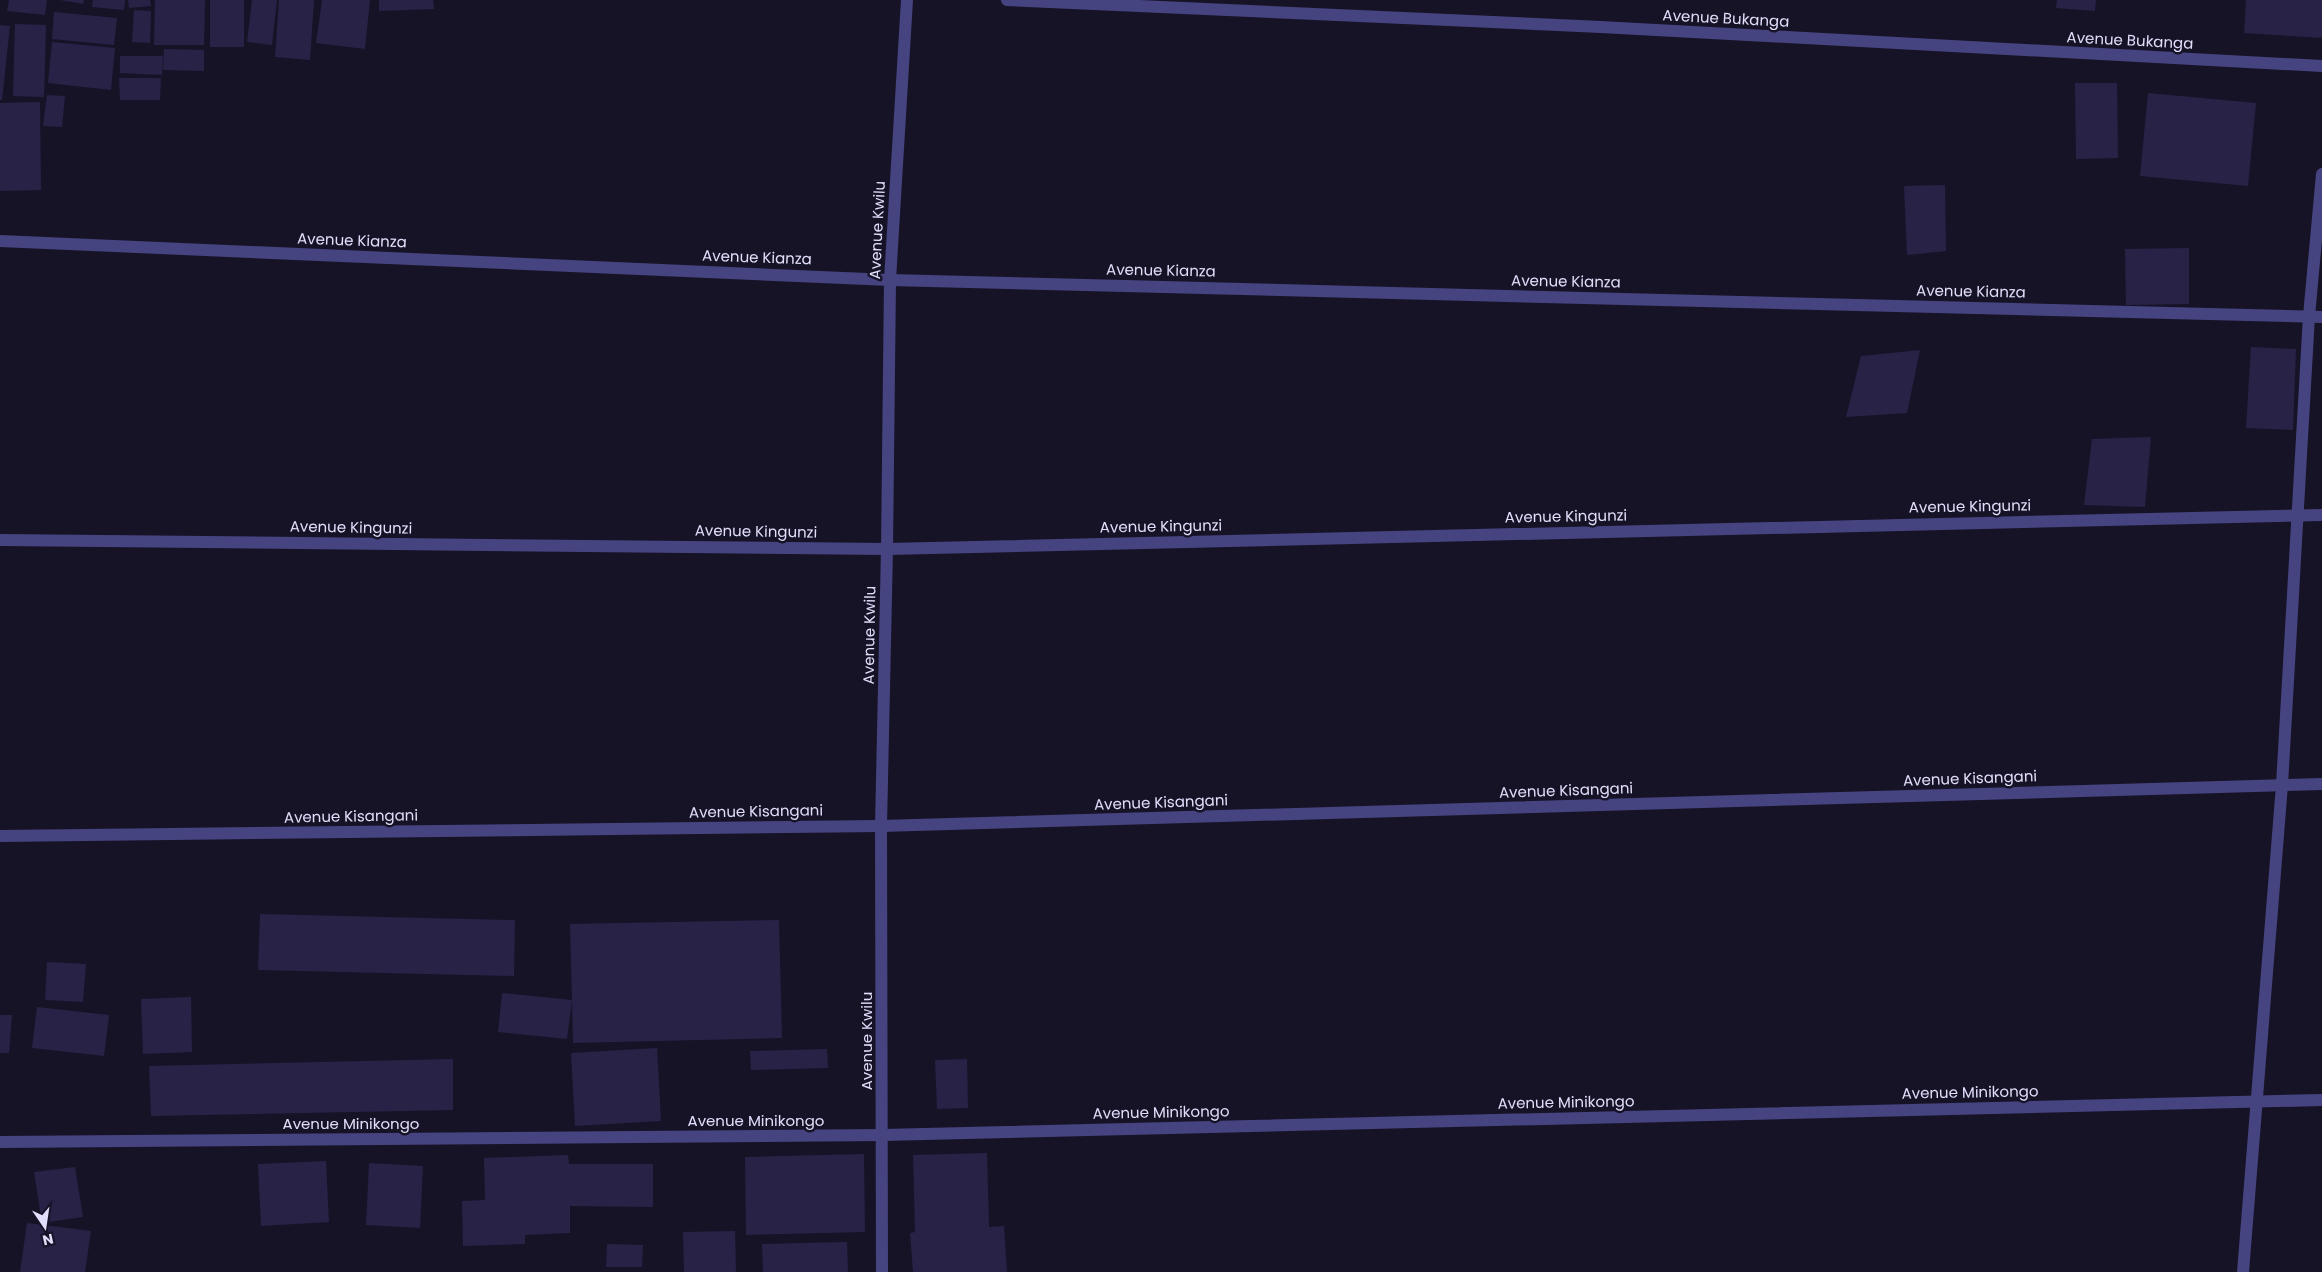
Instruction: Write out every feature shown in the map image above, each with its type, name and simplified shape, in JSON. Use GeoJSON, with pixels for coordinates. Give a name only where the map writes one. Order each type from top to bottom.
{"type":"FeatureCollection","features":[{"type":"Feature","properties":{"kind":"street","name":"Avenue Kwilu"},"geometry":{"type":"LineString","coordinates":[[882,1272],[881,826],[890,280],[906,0]]}},
{"type":"Feature","properties":{"kind":"street","name":"Avenue Bukanga"},"geometry":{"type":"LineString","coordinates":[[1007,0],[1581,26],[2322,66]]}},
{"type":"Feature","properties":{"kind":"street"},"geometry":{"type":"LineString","coordinates":[[2243,1272],[2282,785],[2308,316],[2322,174]]}},
{"type":"Feature","properties":{"kind":"street","name":"Avenue Kianza"},"geometry":{"type":"LineString","coordinates":[[0,241],[890,280],[2322,316]]}},
{"type":"Feature","properties":{"kind":"street","name":"Avenue Kingunzi"},"geometry":{"type":"LineString","coordinates":[[0,540],[887,549],[2322,515]]}},
{"type":"Feature","properties":{"kind":"street","name":"Avenue Kisangani"},"geometry":{"type":"LineString","coordinates":[[0,836],[881,826],[2322,784]]}},
{"type":"Feature","properties":{"kind":"street","name":"Avenue Minikongo"},"geometry":{"type":"LineString","coordinates":[[0,1142],[882,1136],[2258,1100],[2322,1100]]}},
{"type":"Feature","properties":{"kind":"building"},"geometry":{"type":"Polygon","coordinates":[[[9,0],[47,0],[45,15],[7,11],[9,0]]]}},
{"type":"Feature","properties":{"kind":"building"},"geometry":{"type":"Polygon","coordinates":[[[60,0],[84,0],[83,4],[60,0]]]}},
{"type":"Feature","properties":{"kind":"building"},"geometry":{"type":"Polygon","coordinates":[[[93,0],[125,0],[124,10],[92,7],[93,0]]]}},
{"type":"Feature","properties":{"kind":"building"},"geometry":{"type":"Polygon","coordinates":[[[128,0],[150,0],[151,6],[129,8],[128,0]]]}},
{"type":"Feature","properties":{"kind":"building"},"geometry":{"type":"Polygon","coordinates":[[[155,0],[205,0],[204,45],[154,45],[155,0]]]}},
{"type":"Feature","properties":{"kind":"building"},"geometry":{"type":"Polygon","coordinates":[[[210,0],[244,0],[244,47],[210,47],[210,0]]]}},
{"type":"Feature","properties":{"kind":"building"},"geometry":{"type":"Polygon","coordinates":[[[252,0],[277,0],[272,45],[247,42],[252,0]]]}},
{"type":"Feature","properties":{"kind":"building"},"geometry":{"type":"Polygon","coordinates":[[[279,0],[314,0],[310,60],[275,57],[279,0]]]}},
{"type":"Feature","properties":{"kind":"building"},"geometry":{"type":"Polygon","coordinates":[[[322,0],[370,0],[365,49],[316,43],[322,0]]]}},
{"type":"Feature","properties":{"kind":"building"},"geometry":{"type":"Polygon","coordinates":[[[379,0],[433,0],[434,9],[379,11],[379,0]]]}},
{"type":"Feature","properties":{"kind":"building"},"geometry":{"type":"Polygon","coordinates":[[[2057,0],[2096,0],[2095,11],[2056,8],[2057,0]]]}},
{"type":"Feature","properties":{"kind":"building"},"geometry":{"type":"Polygon","coordinates":[[[2246,0],[2322,0],[2322,38],[2244,33],[2246,0]]]}},
{"type":"Feature","properties":{"kind":"building"},"geometry":{"type":"Polygon","coordinates":[[[134,10],[151,11],[150,43],[132,42],[134,10]]]}},
{"type":"Feature","properties":{"kind":"building"},"geometry":{"type":"Polygon","coordinates":[[[54,12],[117,18],[114,45],[52,39],[54,12]]]}},
{"type":"Feature","properties":{"kind":"building"},"geometry":{"type":"Polygon","coordinates":[[[15,24],[46,25],[44,97],[13,96],[15,24]]]}},
{"type":"Feature","properties":{"kind":"building"},"geometry":{"type":"Polygon","coordinates":[[[0,25],[10,26],[2,100],[0,100],[0,25]]]}},
{"type":"Feature","properties":{"kind":"building"},"geometry":{"type":"Polygon","coordinates":[[[52,42],[115,48],[111,90],[48,83],[52,42]]]}},
{"type":"Feature","properties":{"kind":"building"},"geometry":{"type":"Polygon","coordinates":[[[164,49],[204,50],[204,71],[163,70],[164,49]]]}},
{"type":"Feature","properties":{"kind":"building"},"geometry":{"type":"Polygon","coordinates":[[[120,56],[163,56],[162,75],[120,73],[120,56]]]}},
{"type":"Feature","properties":{"kind":"building"},"geometry":{"type":"Polygon","coordinates":[[[119,78],[161,78],[160,100],[120,100],[119,78]]]}},
{"type":"Feature","properties":{"kind":"building"},"geometry":{"type":"Polygon","coordinates":[[[2075,83],[2117,83],[2118,158],[2076,159],[2075,83]]]}},
{"type":"Feature","properties":{"kind":"building"},"geometry":{"type":"Polygon","coordinates":[[[2148,93],[2256,103],[2248,186],[2140,176],[2148,93]]]}},
{"type":"Feature","properties":{"kind":"building"},"geometry":{"type":"Polygon","coordinates":[[[47,95],[65,96],[62,127],[43,126],[47,95]]]}},
{"type":"Feature","properties":{"kind":"building"},"geometry":{"type":"Polygon","coordinates":[[[40,102],[41,190],[0,191],[0,103],[40,102]]]}},
{"type":"Feature","properties":{"kind":"building"},"geometry":{"type":"Polygon","coordinates":[[[1945,185],[1946,251],[1907,255],[1904,186],[1945,185]]]}},
{"type":"Feature","properties":{"kind":"building"},"geometry":{"type":"Polygon","coordinates":[[[2189,248],[2189,304],[2126,305],[2125,249],[2189,248]]]}},
{"type":"Feature","properties":{"kind":"building"},"geometry":{"type":"Polygon","coordinates":[[[2251,347],[2296,349],[2293,430],[2246,428],[2251,347]]]}},
{"type":"Feature","properties":{"kind":"building"},"geometry":{"type":"Polygon","coordinates":[[[1920,350],[1907,413],[1846,417],[1861,356],[1920,350]]]}},
{"type":"Feature","properties":{"kind":"building"},"geometry":{"type":"Polygon","coordinates":[[[2151,437],[2145,507],[2084,505],[2092,439],[2151,437]]]}},
{"type":"Feature","properties":{"kind":"building"},"geometry":{"type":"Polygon","coordinates":[[[260,914],[515,920],[514,976],[258,970],[260,914]]]}},
{"type":"Feature","properties":{"kind":"building"},"geometry":{"type":"Polygon","coordinates":[[[779,920],[782,1038],[573,1043],[570,924],[779,920]]]}},
{"type":"Feature","properties":{"kind":"building"},"geometry":{"type":"Polygon","coordinates":[[[47,962],[86,964],[83,1002],[45,1000],[47,962]]]}},
{"type":"Feature","properties":{"kind":"building"},"geometry":{"type":"Polygon","coordinates":[[[502,993],[572,1000],[567,1039],[498,1032],[502,993]]]}},
{"type":"Feature","properties":{"kind":"building"},"geometry":{"type":"Polygon","coordinates":[[[191,997],[192,1052],[143,1054],[141,999],[191,997]]]}},
{"type":"Feature","properties":{"kind":"building"},"geometry":{"type":"Polygon","coordinates":[[[37,1007],[109,1015],[104,1056],[32,1048],[37,1007]]]}},
{"type":"Feature","properties":{"kind":"building"},"geometry":{"type":"Polygon","coordinates":[[[0,1015],[12,1015],[9,1053],[0,1053],[0,1015]]]}},
{"type":"Feature","properties":{"kind":"building"},"geometry":{"type":"Polygon","coordinates":[[[657,1048],[661,1121],[575,1126],[571,1053],[657,1048]]]}},
{"type":"Feature","properties":{"kind":"building"},"geometry":{"type":"Polygon","coordinates":[[[827,1049],[828,1068],[751,1070],[750,1051],[827,1049]]]}},
{"type":"Feature","properties":{"kind":"building"},"geometry":{"type":"Polygon","coordinates":[[[453,1059],[453,1110],[151,1116],[149,1066],[453,1059]]]}},
{"type":"Feature","properties":{"kind":"building"},"geometry":{"type":"Polygon","coordinates":[[[967,1059],[968,1108],[937,1109],[935,1060],[967,1059]]]}},
{"type":"Feature","properties":{"kind":"building"},"geometry":{"type":"Polygon","coordinates":[[[987,1153],[989,1227],[1004,1226],[1007,1272],[913,1272],[910,1233],[915,1232],[913,1155],[987,1153]]]}},
{"type":"Feature","properties":{"kind":"building"},"geometry":{"type":"Polygon","coordinates":[[[864,1154],[865,1232],[746,1235],[745,1157],[864,1154]]]}},
{"type":"Feature","properties":{"kind":"building"},"geometry":{"type":"Polygon","coordinates":[[[568,1155],[569,1164],[653,1164],[653,1207],[570,1206],[570,1233],[525,1235],[525,1244],[463,1246],[462,1201],[485,1200],[484,1158],[568,1155]]]}},
{"type":"Feature","properties":{"kind":"building"},"geometry":{"type":"Polygon","coordinates":[[[326,1161],[329,1222],[261,1226],[258,1164],[326,1161]]]}},
{"type":"Feature","properties":{"kind":"building"},"geometry":{"type":"Polygon","coordinates":[[[369,1163],[423,1166],[420,1228],[366,1225],[369,1163]]]}},
{"type":"Feature","properties":{"kind":"building"},"geometry":{"type":"Polygon","coordinates":[[[75,1167],[83,1217],[42,1223],[34,1172],[75,1167]]]}},
{"type":"Feature","properties":{"kind":"building"},"geometry":{"type":"Polygon","coordinates":[[[27,1223],[91,1231],[85,1272],[20,1272],[27,1223]]]}},
{"type":"Feature","properties":{"kind":"building"},"geometry":{"type":"Polygon","coordinates":[[[735,1231],[736,1272],[684,1272],[683,1232],[735,1231]]]}},
{"type":"Feature","properties":{"kind":"building"},"geometry":{"type":"Polygon","coordinates":[[[847,1242],[848,1272],[763,1272],[762,1244],[847,1242]]]}},
{"type":"Feature","properties":{"kind":"building"},"geometry":{"type":"Polygon","coordinates":[[[607,1244],[643,1245],[642,1267],[606,1267],[607,1244]]]}}]}
